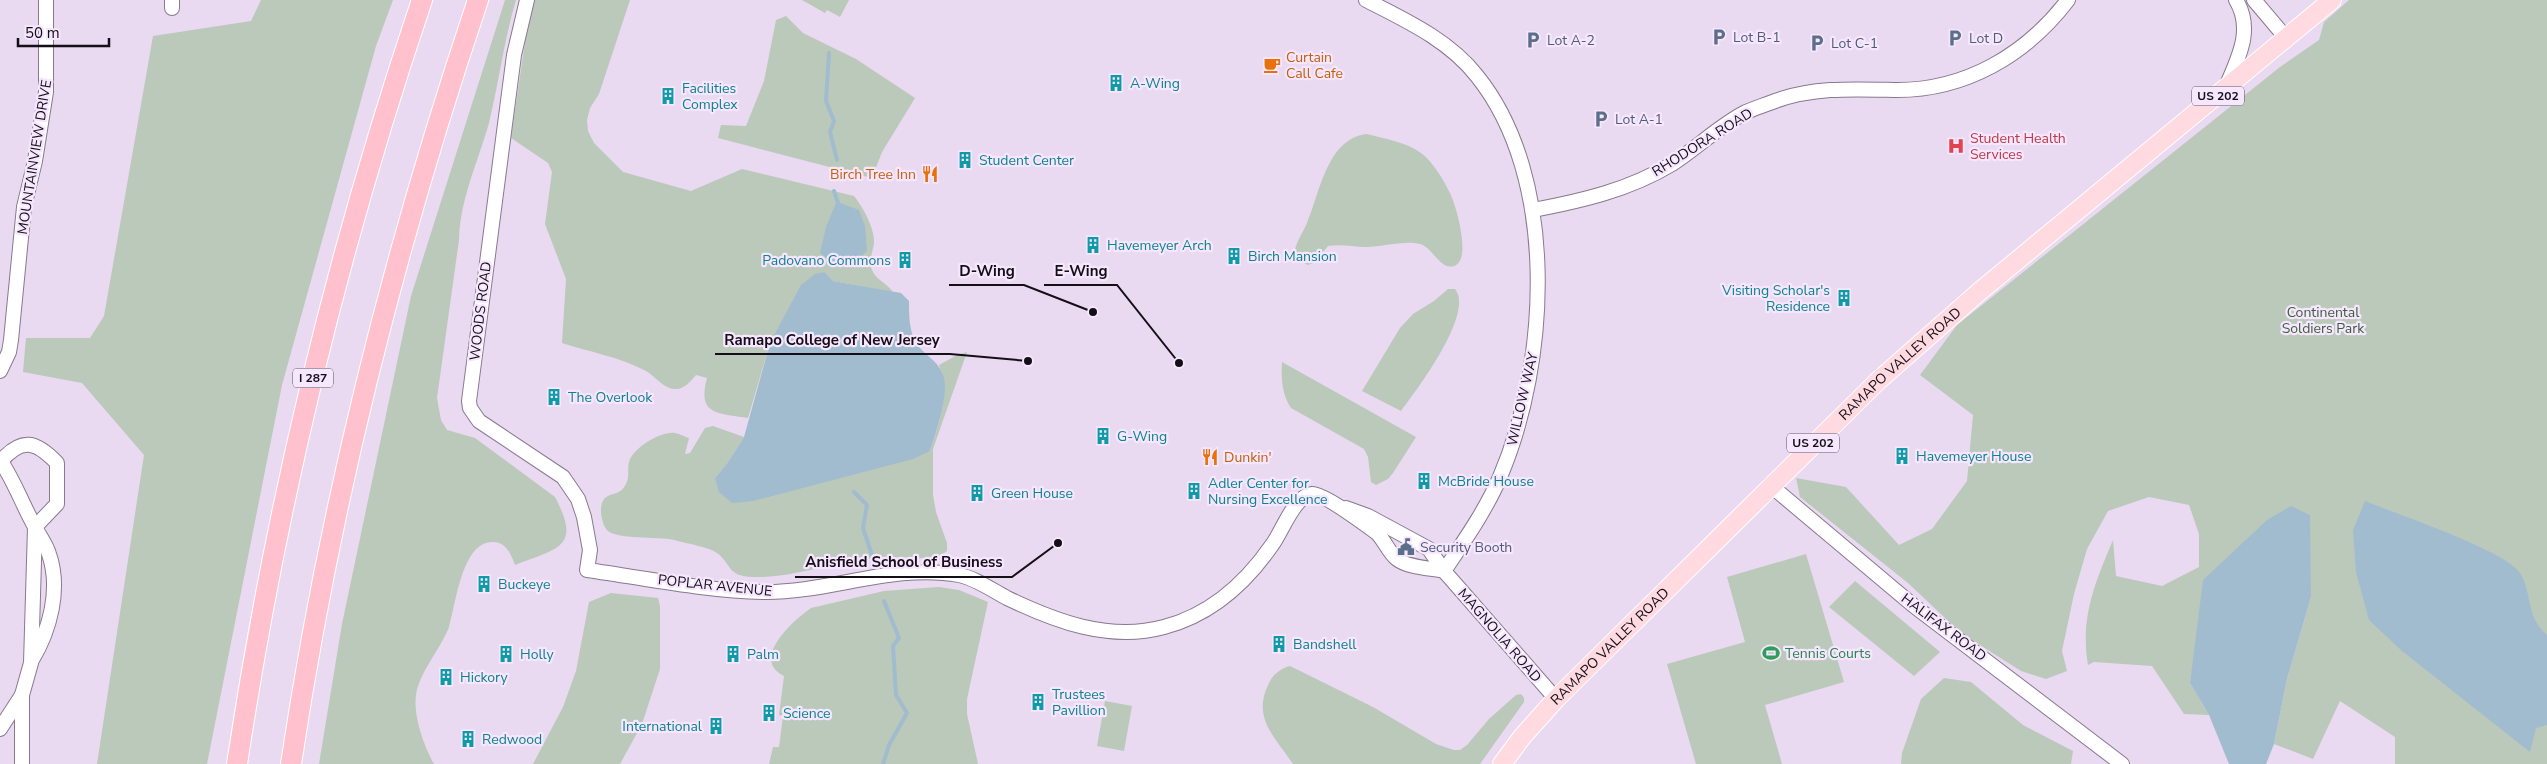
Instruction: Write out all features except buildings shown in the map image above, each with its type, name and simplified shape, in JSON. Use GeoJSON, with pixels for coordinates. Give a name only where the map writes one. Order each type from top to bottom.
{"type":"FeatureCollection","features":[{"type":"Feature","properties":{"kind":"highway","name":"I 287"},"geometry":{"type":"LineString","coordinates":[[237,764],[274,556],[321,345],[356,211],[422,0]]}},
{"type":"Feature","properties":{"kind":"highway"},"geometry":{"type":"LineString","coordinates":[[291,764],[324,576],[372,358],[410,216],[478,0]]}},
{"type":"Feature","properties":{"kind":"main road","name":"RAMAPO VALLEY ROAD"},"geometry":{"type":"LineString","coordinates":[[1502,764],[1522,737],[1556,699],[1770,485],[1879,380],[1979,292],[2332,0]]}},
{"type":"Feature","properties":{"kind":"street","name":"MOUNTAINVIEW DRIVE"},"geometry":{"type":"LineString","coordinates":[[0,371],[9,352],[11,340],[24,207],[35,161],[46,92],[46,0]]}},
{"type":"Feature","properties":{"kind":"street","name":"WOODS ROAD"},"geometry":{"type":"LineString","coordinates":[[527,0],[514,55],[469,401],[470,408],[479,422],[563,478],[578,499],[584,517],[590,550],[587,570]]}},
{"type":"Feature","properties":{"kind":"street","name":"WILLOW WAY"},"geometry":{"type":"LineString","coordinates":[[1366,0],[1431,35],[1453,51],[1477,75],[1505,120],[1533,210],[1537,311],[1534,350],[1522,407],[1495,490],[1444,571]]}},
{"type":"Feature","properties":{"kind":"street","name":"RHODORA ROAD"},"geometry":{"type":"LineString","coordinates":[[1533,210],[1616,190],[1641,180],[1672,164],[1745,113],[1777,101],[1811,91],[1841,88],[1922,89],[1945,85],[1976,75],[2005,60],[2037,36],[2068,0]]}},
{"type":"Feature","properties":{"kind":"street"},"geometry":{"type":"LineString","coordinates":[[2224,91],[2243,47],[2244,21],[2236,0]]}},
{"type":"Feature","properties":{"kind":"street"},"geometry":{"type":"LineString","coordinates":[[2254,0],[2286,39]]}},
{"type":"Feature","properties":{"kind":"street"},"geometry":{"type":"LineString","coordinates":[[22,764],[22,695],[31,663],[35,527],[57,504],[57,463],[43,449],[26,444],[12,449],[0,460],[15,482],[35,527],[45,542],[54,573],[49,623],[41,646],[31,663]]}},
{"type":"Feature","properties":{"kind":"street","name":"HALIFAX ROAD"},"geometry":{"type":"LineString","coordinates":[[1770,485],[1914,606],[2122,764]]}},
{"type":"Feature","properties":{"kind":"street","name":"POPLAR AVENUE"},"geometry":{"type":"LineString","coordinates":[[587,570],[763,592],[794,591],[903,573],[941,572],[963,576],[1047,617],[1073,626],[1132,632],[1163,628],[1199,614],[1226,597],[1252,574],[1274,543],[1301,498],[1310,494],[1318,494],[1339,506]]}},
{"type":"Feature","properties":{"kind":"street"},"geometry":{"type":"LineString","coordinates":[[1339,506],[1377,534],[1396,558],[1405,563],[1444,571]]}},
{"type":"Feature","properties":{"kind":"street","name":"MAGNOLIA ROAD"},"geometry":{"type":"LineString","coordinates":[[1339,506],[1358,511],[1428,549],[1444,571],[1556,699]]}},
{"type":"Feature","properties":{"kind":"street"},"geometry":{"type":"LineString","coordinates":[[0,729],[22,695]]}},
{"type":"Feature","properties":{"kind":"green space"},"geometry":{"type":"Polygon","coordinates":[[[261,0],[393,0],[376,46],[282,385],[207,764],[97,764],[144,455],[82,383],[23,372],[26,338],[90,338],[104,316],[153,36],[251,21],[261,0]]]}},
{"type":"Feature","properties":{"kind":"green space"},"geometry":{"type":"Polygon","coordinates":[[[505,0],[516,0],[489,123],[466,195],[460,225],[437,398],[441,420],[447,430],[475,438],[555,497],[563,514],[566,536],[561,544],[554,549],[515,565],[505,546],[493,542],[482,544],[467,562],[449,627],[421,678],[416,695],[416,712],[420,731],[434,764],[319,764],[342,624],[411,296],[505,0]]]}},
{"type":"Feature","properties":{"kind":"green space"},"geometry":{"type":"Polygon","coordinates":[[[535,0],[630,0],[599,94],[590,108],[587,120],[588,131],[594,143],[623,172],[691,191],[742,169],[854,196],[865,212],[874,237],[871,260],[872,270],[893,292],[833,281],[825,272],[770,343],[748,418],[719,413],[707,406],[705,390],[707,378],[696,375],[684,387],[674,389],[636,366],[562,343],[566,279],[545,224],[552,172],[548,163],[511,138],[527,28],[535,0]]]}},
{"type":"Feature","properties":{"kind":"green space"},"geometry":{"type":"Polygon","coordinates":[[[802,0],[849,0],[840,17],[827,10],[825,13],[802,0]]]}},
{"type":"Feature","properties":{"kind":"green space","name":"Continental Soldiers Park"},"geometry":{"type":"Polygon","coordinates":[[[2349,0],[2547,0],[2547,764],[2395,764],[2395,737],[2340,701],[2313,759],[2274,744],[2287,679],[2311,597],[2197,640],[2190,683],[2209,715],[2184,714],[2152,666],[2094,662],[2088,665],[2086,631],[2091,601],[2100,571],[2113,540],[2116,576],[2162,586],[2199,567],[2199,534],[2189,505],[2149,497],[2108,511],[2087,549],[2074,594],[2062,651],[2067,671],[2046,679],[2021,671],[1961,633],[1908,583],[1800,497],[1796,478],[1846,487],[1899,545],[1932,529],[1967,481],[1973,415],[1920,375],[1957,325],[2280,67],[2319,40],[2324,22],[2349,0]]]}},
{"type":"Feature","properties":{"kind":"green space"},"geometry":{"type":"Polygon","coordinates":[[[786,16],[803,33],[856,59],[915,98],[882,152],[872,178],[718,138],[721,125],[746,126],[764,81],[776,20],[786,16]]]}},
{"type":"Feature","properties":{"kind":"green space"},"geometry":{"type":"Polygon","coordinates":[[[1367,134],[1395,141],[1415,149],[1430,161],[1437,171],[1453,199],[1461,230],[1462,252],[1460,260],[1456,265],[1446,266],[1425,246],[1414,243],[1366,247],[1328,246],[1315,262],[1308,265],[1295,259],[1296,246],[1334,156],[1343,145],[1353,138],[1367,134]]]}},
{"type":"Feature","properties":{"kind":"green space"},"geometry":{"type":"Polygon","coordinates":[[[1448,289],[1455,289],[1459,300],[1457,315],[1451,333],[1430,370],[1401,411],[1362,391],[1400,328],[1413,314],[1434,301],[1448,289]]]}},
{"type":"Feature","properties":{"kind":"green space"},"geometry":{"type":"Polygon","coordinates":[[[967,352],[933,449],[933,495],[936,512],[947,543],[947,551],[941,555],[926,558],[871,558],[787,574],[753,577],[734,572],[722,557],[708,549],[674,540],[628,537],[612,533],[605,527],[601,514],[603,501],[608,496],[624,488],[628,476],[628,465],[636,451],[655,438],[669,433],[677,433],[689,438],[685,454],[690,453],[705,428],[713,426],[744,437],[715,478],[930,451],[940,419],[944,397],[944,386],[939,365],[967,352]]]}},
{"type":"Feature","properties":{"kind":"green space"},"geometry":{"type":"Polygon","coordinates":[[[1282,362],[1416,437],[1388,479],[1376,485],[1371,482],[1368,457],[1364,449],[1291,408],[1283,386],[1282,362]]]}},
{"type":"Feature","properties":{"kind":"green space","name":"Tennis Courts"},"geometry":{"type":"Polygon","coordinates":[[[1806,554],[1844,682],[1765,705],[1782,764],[1696,764],[1667,664],[1745,642],[1727,577],[1806,554]]]}},
{"type":"Feature","properties":{"kind":"green space"},"geometry":{"type":"Polygon","coordinates":[[[1855,581],[1940,652],[1914,676],[1829,607],[1855,581]]]}},
{"type":"Feature","properties":{"kind":"green space"},"geometry":{"type":"Polygon","coordinates":[[[939,587],[959,590],[988,602],[967,699],[967,714],[978,764],[769,764],[773,747],[779,747],[783,716],[779,715],[784,676],[775,669],[771,660],[773,651],[785,631],[811,608],[884,591],[939,587]]]}},
{"type":"Feature","properties":{"kind":"green space"},"geometry":{"type":"Polygon","coordinates":[[[611,593],[658,598],[660,606],[660,669],[642,724],[620,764],[533,764],[563,707],[576,671],[589,602],[611,593]]]}},
{"type":"Feature","properties":{"kind":"green space"},"geometry":{"type":"Polygon","coordinates":[[[1290,666],[1373,707],[1436,744],[1454,750],[1460,750],[1467,745],[1489,719],[1516,695],[1521,694],[1524,702],[1480,764],[1293,764],[1268,728],[1263,708],[1264,697],[1272,678],[1283,668],[1290,666]]]}},
{"type":"Feature","properties":{"kind":"green space"},"geometry":{"type":"Polygon","coordinates":[[[1944,678],[1971,682],[2023,725],[2073,751],[2071,764],[1901,764],[1902,753],[1921,699],[1944,678]]]}},
{"type":"Feature","properties":{"kind":"green space"},"geometry":{"type":"Polygon","coordinates":[[[1105,701],[1132,706],[1124,751],[1097,746],[1105,701]]]}},
{"type":"Feature","properties":{"kind":"water"},"geometry":{"type":"Polygon","coordinates":[[[836,203],[859,210],[865,226],[867,251],[853,263],[831,261],[820,253],[826,227],[836,203]]]}},
{"type":"Feature","properties":{"kind":"water"},"geometry":{"type":"Polygon","coordinates":[[[825,272],[833,281],[901,293],[909,301],[910,322],[916,343],[938,365],[945,383],[944,402],[930,451],[913,459],[753,501],[732,503],[719,492],[715,478],[744,437],[770,343],[801,285],[815,274],[825,272]]]}},
{"type":"Feature","properties":{"kind":"water"},"geometry":{"type":"Polygon","coordinates":[[[2365,501],[2473,544],[2511,564],[2520,573],[2527,589],[2535,620],[2547,635],[2547,725],[2536,728],[2530,752],[2402,651],[2369,620],[2356,572],[2353,530],[2365,501]]]}},
{"type":"Feature","properties":{"kind":"water"},"geometry":{"type":"Polygon","coordinates":[[[2291,506],[2310,515],[2311,597],[2287,679],[2274,744],[2266,764],[2229,764],[2209,715],[2190,683],[2203,580],[2267,520],[2291,506]]]}},
{"type":"Feature","properties":{"kind":"waterway"},"geometry":{"type":"LineString","coordinates":[[829,53],[826,101],[834,121],[830,132],[837,160]]}},
{"type":"Feature","properties":{"kind":"waterway"},"geometry":{"type":"LineString","coordinates":[[834,191],[838,203]]}},
{"type":"Feature","properties":{"kind":"waterway"},"geometry":{"type":"LineString","coordinates":[[854,492],[867,505],[863,528],[873,558]]}},
{"type":"Feature","properties":{"kind":"waterway"},"geometry":{"type":"LineString","coordinates":[[883,764],[889,745],[907,713],[896,695],[893,646],[899,638],[884,601]]}},
{"type":"Feature","properties":{"kind":"place","name":"Lot B-1"},"geometry":{"type":"Point","coordinates":[1719,37]}},
{"type":"Feature","properties":{"kind":"place","name":"Lot D"},"geometry":{"type":"Point","coordinates":[1955,38]}},
{"type":"Feature","properties":{"kind":"place","name":"Lot A-2"},"geometry":{"type":"Point","coordinates":[1533,40]}},
{"type":"Feature","properties":{"kind":"place","name":"Lot C-1"},"geometry":{"type":"Point","coordinates":[1817,43]}},
{"type":"Feature","properties":{"kind":"place","name":"Curtain Call Cafe"},"geometry":{"type":"Point","coordinates":[1272,65]}},
{"type":"Feature","properties":{"kind":"place","name":"A-Wing"},"geometry":{"type":"Point","coordinates":[1116,83]}},
{"type":"Feature","properties":{"kind":"place","name":"Facilities Complex"},"geometry":{"type":"Point","coordinates":[668,96]}},
{"type":"Feature","properties":{"kind":"place","name":"Lot A-1"},"geometry":{"type":"Point","coordinates":[1601,119]}},
{"type":"Feature","properties":{"kind":"place","name":"Student Health Services"},"geometry":{"type":"Point","coordinates":[1956,146]}},
{"type":"Feature","properties":{"kind":"place","name":"Student Center"},"geometry":{"type":"Point","coordinates":[965,160]}},
{"type":"Feature","properties":{"kind":"place","name":"Birch Tree Inn"},"geometry":{"type":"Point","coordinates":[930,174]}},
{"type":"Feature","properties":{"kind":"place","name":"Havemeyer Arch"},"geometry":{"type":"Point","coordinates":[1093,245]}},
{"type":"Feature","properties":{"kind":"place","name":"Birch Mansion"},"geometry":{"type":"Point","coordinates":[1234,256]}},
{"type":"Feature","properties":{"kind":"place","name":"Padovano Commons"},"geometry":{"type":"Point","coordinates":[905,260]}},
{"type":"Feature","properties":{"kind":"place","name":"Visiting Scholar's Residence"},"geometry":{"type":"Point","coordinates":[1844,298]}},
{"type":"Feature","properties":{"kind":"place","name":"D-Wing"},"geometry":{"type":"Point","coordinates":[1093,312]}},
{"type":"Feature","properties":{"kind":"place","name":"Ramapo College of New Jersey"},"geometry":{"type":"Point","coordinates":[1028,361]}},
{"type":"Feature","properties":{"kind":"place","name":"E-Wing"},"geometry":{"type":"Point","coordinates":[1179,363]}},
{"type":"Feature","properties":{"kind":"place","name":"The Overlook"},"geometry":{"type":"Point","coordinates":[554,397]}},
{"type":"Feature","properties":{"kind":"place","name":"G-Wing"},"geometry":{"type":"Point","coordinates":[1103,436]}},
{"type":"Feature","properties":{"kind":"place","name":"Havemeyer House"},"geometry":{"type":"Point","coordinates":[1902,456]}},
{"type":"Feature","properties":{"kind":"place","name":"Dunkin'"},"geometry":{"type":"Point","coordinates":[1210,457]}},
{"type":"Feature","properties":{"kind":"place","name":"McBride House"},"geometry":{"type":"Point","coordinates":[1424,481]}},
{"type":"Feature","properties":{"kind":"place","name":"Adler Center for Nursing Excellence"},"geometry":{"type":"Point","coordinates":[1194,491]}},
{"type":"Feature","properties":{"kind":"place","name":"Green House"},"geometry":{"type":"Point","coordinates":[977,493]}},
{"type":"Feature","properties":{"kind":"place","name":"Anisfield School of Business"},"geometry":{"type":"Point","coordinates":[1058,543]}},
{"type":"Feature","properties":{"kind":"place","name":"Security Booth"},"geometry":{"type":"Point","coordinates":[1406,547]}},
{"type":"Feature","properties":{"kind":"place","name":"Buckeye"},"geometry":{"type":"Point","coordinates":[484,584]}},
{"type":"Feature","properties":{"kind":"place","name":"Bandshell"},"geometry":{"type":"Point","coordinates":[1279,644]}},
{"type":"Feature","properties":{"kind":"place","name":"Tennis Courts"},"geometry":{"type":"Point","coordinates":[1771,653]}},
{"type":"Feature","properties":{"kind":"place","name":"Holly"},"geometry":{"type":"Point","coordinates":[506,654]}},
{"type":"Feature","properties":{"kind":"place","name":"Palm"},"geometry":{"type":"Point","coordinates":[733,654]}},
{"type":"Feature","properties":{"kind":"place","name":"Hickory"},"geometry":{"type":"Point","coordinates":[446,677]}},
{"type":"Feature","properties":{"kind":"place","name":"Trustees Pavillion"},"geometry":{"type":"Point","coordinates":[1038,702]}},
{"type":"Feature","properties":{"kind":"place","name":"Science"},"geometry":{"type":"Point","coordinates":[769,713]}},
{"type":"Feature","properties":{"kind":"place","name":"International"},"geometry":{"type":"Point","coordinates":[716,726]}},
{"type":"Feature","properties":{"kind":"place","name":"Redwood"},"geometry":{"type":"Point","coordinates":[468,739]}}]}
